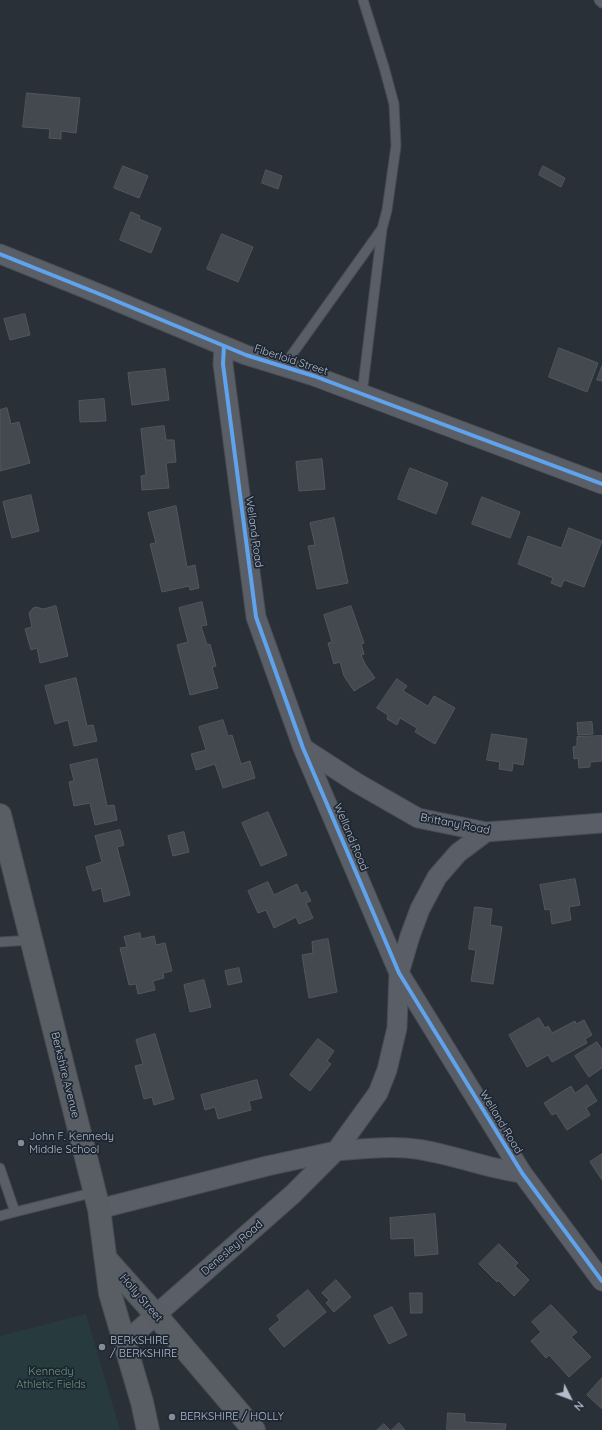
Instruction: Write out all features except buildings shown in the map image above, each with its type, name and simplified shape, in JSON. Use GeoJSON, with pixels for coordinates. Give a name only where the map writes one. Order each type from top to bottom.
{"type":"FeatureCollection","features":[{"type":"Feature","properties":{"kind":"main road","name":"Berkshire Avenue"},"geometry":{"type":"LineString","coordinates":[[0,815],[97,1201],[110,1293],[142,1402],[148,1430]]}},
{"type":"Feature","properties":{"kind":"main road","name":"Holly Street"},"geometry":{"type":"LineString","coordinates":[[106,1259],[254,1430]]}},
{"type":"Feature","properties":{"kind":"street","name":"Fiberloid Street"},"geometry":{"type":"LineString","coordinates":[[0,254],[246,355],[314,376],[602,484]]}},
{"type":"Feature","properties":{"kind":"street","name":"Welland Road"},"geometry":{"type":"LineString","coordinates":[[224,346],[223,364],[256,618],[303,748],[399,973],[522,1173],[602,1281]]}},
{"type":"Feature","properties":{"kind":"street","name":"Brittany Road"},"geometry":{"type":"LineString","coordinates":[[303,748],[357,783],[418,818],[486,832],[602,823]]}},
{"type":"Feature","properties":{"kind":"street"},"geometry":{"type":"LineString","coordinates":[[399,973],[418,915],[437,877],[458,853],[486,832]]}},
{"type":"Feature","properties":{"kind":"street","name":"Denesley Road"},"geometry":{"type":"LineString","coordinates":[[125,1342],[293,1194],[336,1151],[378,1093],[387,1070],[397,1028],[399,973]]}},
{"type":"Feature","properties":{"kind":"street"},"geometry":{"type":"LineString","coordinates":[[97,1201],[336,1151],[406,1148],[449,1156],[491,1168],[522,1173]]}},
{"type":"Feature","properties":{"kind":"lane"},"geometry":{"type":"LineString","coordinates":[[362,394],[382,229],[387,210],[396,146],[394,104],[363,0]]}},
{"type":"Feature","properties":{"kind":"lane"},"geometry":{"type":"LineString","coordinates":[[599,0],[602,3]]}},
{"type":"Feature","properties":{"kind":"lane"},"geometry":{"type":"LineString","coordinates":[[283,367],[382,229]]}},
{"type":"Feature","properties":{"kind":"lane"},"geometry":{"type":"LineString","coordinates":[[0,942],[31,940]]}},
{"type":"Feature","properties":{"kind":"lane"},"geometry":{"type":"LineString","coordinates":[[0,1168],[15,1212]]}},
{"type":"Feature","properties":{"kind":"lane"},"geometry":{"type":"LineString","coordinates":[[0,1216],[15,1212],[97,1201]]}},
{"type":"Feature","properties":{"kind":"green space","name":"Kennedy Athletic Fields"},"geometry":{"type":"Polygon","coordinates":[[[86,1314],[120,1430],[0,1430],[0,1336],[86,1314]]]}},
{"type":"Feature","properties":{"kind":"cycle path"},"geometry":{"type":"LineString","coordinates":[[0,254],[246,355],[314,376],[602,484]]}},
{"type":"Feature","properties":{"kind":"cycle path"},"geometry":{"type":"LineString","coordinates":[[224,346],[223,364],[256,617],[303,748],[399,973],[522,1173],[602,1281]]}},
{"type":"Feature","properties":{"kind":"place","name":"John F. Kennedy Middle School"},"geometry":{"type":"Point","coordinates":[21,1143]}},
{"type":"Feature","properties":{"kind":"place","name":"BERKSHIRE / BERKSHIRE"},"geometry":{"type":"Point","coordinates":[102,1347]}},
{"type":"Feature","properties":{"kind":"place","name":"BERKSHIRE / HOLLY"},"geometry":{"type":"Point","coordinates":[172,1417]}}]}
